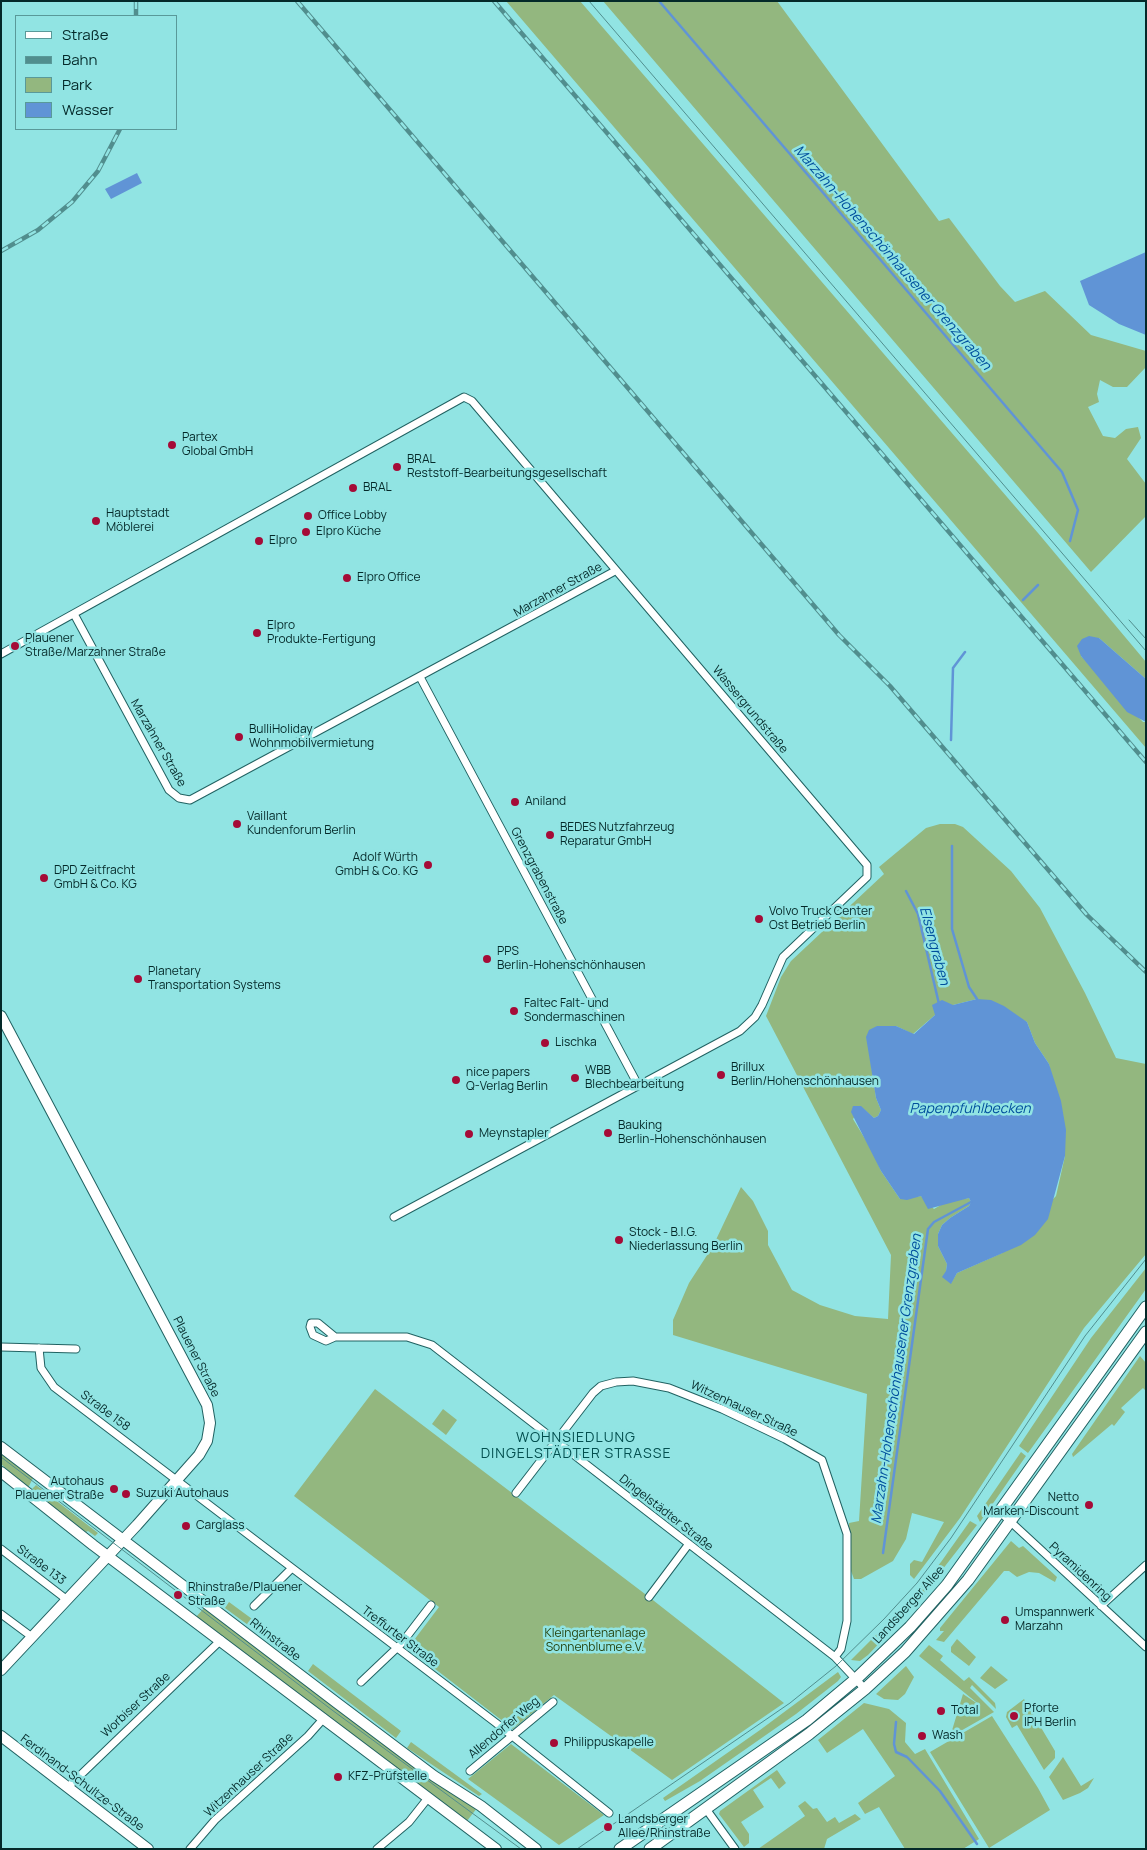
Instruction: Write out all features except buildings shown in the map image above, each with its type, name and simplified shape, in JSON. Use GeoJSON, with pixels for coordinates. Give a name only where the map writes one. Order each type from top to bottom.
{"type":"FeatureCollection","features":[{"type":"Feature","properties":{"kind":"main road","name":"Plauener Straße"},"geometry":{"type":"LineString","coordinates":[[1,1016],[207,1405],[210,1423],[207,1441],[199,1456],[1,1670]]}},
{"type":"Feature","properties":{"kind":"main road","name":"Landsberger Allee"},"geometry":{"type":"LineString","coordinates":[[620,1849],[807,1720],[856,1679],[910,1627],[947,1585],[1146,1307]]}},
{"type":"Feature","properties":{"kind":"main road"},"geometry":{"type":"LineString","coordinates":[[650,1849],[865,1689],[923,1634],[968,1580],[1146,1332]]}},
{"type":"Feature","properties":{"kind":"main road","name":"Rhinstraße"},"geometry":{"type":"LineString","coordinates":[[1,1447],[434,1776],[481,1806],[536,1849]]}},
{"type":"Feature","properties":{"kind":"main road"},"geometry":{"type":"LineString","coordinates":[[1,1472],[108,1556],[496,1849]]}},
{"type":"Feature","properties":{"kind":"main road","name":"Ferdinand-Schultze-Straße"},"geometry":{"type":"LineString","coordinates":[[1,1736],[148,1849]]}},
{"type":"Feature","properties":{"kind":"street","name":"Marzahner Straße"},"geometry":{"type":"LineString","coordinates":[[1,654],[464,397],[472,401],[616,571],[196,798],[184,800],[173,795],[166,784],[74,614]]}},
{"type":"Feature","properties":{"kind":"street","name":"Wassergrundstraße"},"geometry":{"type":"LineString","coordinates":[[616,571],[867,865],[868,877],[783,957],[762,1005],[749,1023],[740,1031],[638,1086]]}},
{"type":"Feature","properties":{"kind":"street","name":"Grenzgrabenstraße"},"geometry":{"type":"LineString","coordinates":[[420,677],[638,1086]]}},
{"type":"Feature","properties":{"kind":"street"},"geometry":{"type":"LineString","coordinates":[[394,1217],[638,1086]]}},
{"type":"Feature","properties":{"kind":"street","name":"Dingelstädter Straße"},"geometry":{"type":"LineString","coordinates":[[335,1337],[407,1337],[425,1341],[835,1657],[865,1689]]}},
{"type":"Feature","properties":{"kind":"street"},"geometry":{"type":"LineString","coordinates":[[1,1347],[76,1349]]}},
{"type":"Feature","properties":{"kind":"street","name":"Straße 158"},"geometry":{"type":"LineString","coordinates":[[39,1348],[41,1368],[49,1383],[177,1480]]}},
{"type":"Feature","properties":{"kind":"street","name":"Witzenhauser Straße"},"geometry":{"type":"LineString","coordinates":[[516,1493],[593,1393],[601,1386],[616,1382],[633,1382],[669,1388],[722,1409],[819,1458],[823,1463],[845,1528],[848,1545],[846,1621],[841,1648],[835,1657]]}},
{"type":"Feature","properties":{"kind":"street","name":"Treffurter Straße"},"geometry":{"type":"LineString","coordinates":[[177,1480],[609,1812]]}},
{"type":"Feature","properties":{"kind":"street","name":"Pyramidenring"},"geometry":{"type":"LineString","coordinates":[[1000,1512],[1146,1647]]}},
{"type":"Feature","properties":{"kind":"street"},"geometry":{"type":"LineString","coordinates":[[649,1596],[688,1545]]}},
{"type":"Feature","properties":{"kind":"street","name":"Straße 133"},"geometry":{"type":"LineString","coordinates":[[1,1549],[66,1600]]}},
{"type":"Feature","properties":{"kind":"street"},"geometry":{"type":"LineString","coordinates":[[1101,1606],[1146,1565]]}},
{"type":"Feature","properties":{"kind":"street"},"geometry":{"type":"LineString","coordinates":[[254,1606],[292,1568]]}},
{"type":"Feature","properties":{"kind":"street"},"geometry":{"type":"LineString","coordinates":[[362,1682],[396,1648],[431,1605]]}},
{"type":"Feature","properties":{"kind":"street"},"geometry":{"type":"LineString","coordinates":[[1,1614],[32,1637]]}},
{"type":"Feature","properties":{"kind":"street","name":"Worbiser Straße"},"geometry":{"type":"LineString","coordinates":[[68,1787],[221,1640]]}},
{"type":"Feature","properties":{"kind":"street","name":"Allendorfer Weg"},"geometry":{"type":"LineString","coordinates":[[470,1771],[553,1702]]}},
{"type":"Feature","properties":{"kind":"street","name":"Witzenhauser Straße"},"geometry":{"type":"LineString","coordinates":[[190,1849],[215,1820],[308,1736],[324,1718]]}},
{"type":"Feature","properties":{"kind":"street"},"geometry":{"type":"LineString","coordinates":[[377,1849],[409,1822],[428,1798]]}},
{"type":"Feature","properties":{"kind":"street"},"geometry":{"type":"LineString","coordinates":[[706,1809],[735,1849]]}},
{"type":"Feature","properties":{"kind":"green space"},"geometry":{"type":"Polygon","coordinates":[[[506,1],[580,1],[1038,533],[1146,662],[1146,679],[1099,638],[1081,656],[1143,722],[1146,722],[1146,748],[506,1]]]}},
{"type":"Feature","properties":{"kind":"green space"},"geometry":{"type":"Polygon","coordinates":[[[603,1],[777,1],[939,221],[949,218],[1000,286],[1015,302],[1045,291],[1091,335],[1146,351],[1146,367],[1127,387],[1113,387],[1100,380],[1097,394],[1099,402],[1088,407],[1103,436],[1115,438],[1126,429],[1138,427],[1141,438],[1127,459],[1146,484],[1146,516],[1091,572],[603,1]]]}},
{"type":"Feature","properties":{"kind":"green space"},"geometry":{"type":"Polygon","coordinates":[[[940,824],[955,824],[963,827],[1011,871],[1040,908],[1085,993],[1116,1058],[1146,1064],[1146,1254],[1084,1328],[960,1518],[914,1579],[910,1575],[910,1564],[914,1560],[922,1562],[944,1522],[912,1513],[906,1539],[893,1561],[861,1579],[854,1579],[851,1571],[849,1523],[859,1521],[867,1394],[673,1335],[673,1320],[689,1283],[713,1246],[741,1187],[753,1201],[768,1231],[768,1245],[792,1290],[820,1305],[855,1316],[888,1319],[891,1255],[766,1016],[781,977],[791,961],[884,874],[879,867],[926,828],[940,824]],[[977,999],[953,1005],[935,1015],[913,1034],[896,1026],[877,1026],[870,1057],[876,1098],[881,1110],[878,1116],[874,1118],[861,1107],[853,1119],[873,1152],[881,1171],[900,1199],[921,1196],[934,1209],[946,1202],[969,1198],[971,1202],[969,1206],[942,1225],[938,1234],[938,1246],[947,1264],[946,1271],[951,1283],[957,1273],[1002,1253],[1056,1196],[1065,1156],[1049,1064],[1035,1043],[1027,1022],[977,999]]]}},
{"type":"Feature","properties":{"kind":"green space"},"geometry":{"type":"Polygon","coordinates":[[[1146,1268],[1146,1289],[1028,1453],[1019,1446],[1091,1338],[1146,1268]]]}},
{"type":"Feature","properties":{"kind":"green space"},"geometry":{"type":"Polygon","coordinates":[[[1140,1356],[1146,1363],[1146,1391],[1143,1388],[1121,1408],[1125,1412],[1114,1426],[1112,1424],[1073,1457],[1072,1454],[1140,1356]]]}},
{"type":"Feature","properties":{"kind":"green space","name":"Kleingartenanlage Sonnenblume e.V."},"geometry":{"type":"Polygon","coordinates":[[[375,1389],[649,1597],[784,1703],[672,1780],[554,1695],[513,1729],[408,1648],[439,1607],[294,1496],[375,1389]]]}},
{"type":"Feature","properties":{"kind":"green space"},"geometry":{"type":"Polygon","coordinates":[[[443,1409],[457,1420],[446,1435],[432,1424],[443,1409]]]}},
{"type":"Feature","properties":{"kind":"green space"},"geometry":{"type":"Polygon","coordinates":[[[1,1452],[34,1476],[28,1488],[1,1464],[1,1452]]]}},
{"type":"Feature","properties":{"kind":"green space"},"geometry":{"type":"Polygon","coordinates":[[[1021,1452],[1026,1456],[980,1522],[977,1516],[1021,1452]]]}},
{"type":"Feature","properties":{"kind":"green space"},"geometry":{"type":"Polygon","coordinates":[[[36,1485],[98,1533],[95,1536],[88,1531],[86,1532],[31,1490],[36,1485]]]}},
{"type":"Feature","properties":{"kind":"green space"},"geometry":{"type":"Polygon","coordinates":[[[970,1521],[977,1525],[911,1610],[868,1655],[860,1661],[851,1660],[904,1607],[941,1562],[970,1521]]]}},
{"type":"Feature","properties":{"kind":"green space"},"geometry":{"type":"Polygon","coordinates":[[[1011,1541],[1019,1548],[1023,1546],[1057,1577],[1055,1582],[1039,1573],[1029,1572],[1017,1577],[1009,1571],[1004,1571],[944,1642],[936,1640],[944,1631],[940,1631],[940,1628],[1011,1541]]]}},
{"type":"Feature","properties":{"kind":"green space"},"geometry":{"type":"Polygon","coordinates":[[[229,1602],[301,1655],[297,1661],[225,1608],[229,1602]]]}},
{"type":"Feature","properties":{"kind":"green space"},"geometry":{"type":"Polygon","coordinates":[[[205,1607],[477,1808],[467,1821],[196,1617],[205,1607]]]}},
{"type":"Feature","properties":{"kind":"green space"},"geometry":{"type":"Polygon","coordinates":[[[957,1639],[976,1657],[969,1666],[951,1652],[951,1647],[957,1639]]]}},
{"type":"Feature","properties":{"kind":"green space"},"geometry":{"type":"Polygon","coordinates":[[[929,1645],[943,1656],[940,1660],[964,1681],[969,1677],[995,1703],[996,1709],[972,1685],[970,1688],[994,1712],[950,1737],[963,1694],[981,1706],[919,1656],[929,1645]]]}},
{"type":"Feature","properties":{"kind":"green space"},"geometry":{"type":"Polygon","coordinates":[[[313,1664],[401,1731],[396,1738],[308,1671],[313,1664]]]}},
{"type":"Feature","properties":{"kind":"green space"},"geometry":{"type":"Polygon","coordinates":[[[906,1666],[914,1677],[905,1694],[898,1700],[884,1699],[876,1694],[906,1666]]]}},
{"type":"Feature","properties":{"kind":"green space"},"geometry":{"type":"Polygon","coordinates":[[[991,1666],[1008,1680],[995,1689],[980,1678],[991,1666]]]}},
{"type":"Feature","properties":{"kind":"green space"},"geometry":{"type":"Polygon","coordinates":[[[838,1672],[841,1677],[838,1681],[796,1714],[700,1781],[665,1801],[663,1798],[838,1672]]]}},
{"type":"Feature","properties":{"kind":"green space"},"geometry":{"type":"Polygon","coordinates":[[[1024,1699],[1055,1751],[1055,1758],[1044,1770],[1017,1725],[1012,1728],[1006,1717],[1007,1712],[1024,1699]]]}},
{"type":"Feature","properties":{"kind":"green space"},"geometry":{"type":"Polygon","coordinates":[[[864,1703],[889,1709],[906,1723],[905,1742],[915,1754],[925,1749],[979,1839],[963,1849],[905,1849],[879,1807],[865,1814],[858,1803],[895,1776],[863,1729],[827,1753],[818,1740],[864,1703]]]}},
{"type":"Feature","properties":{"kind":"green space"},"geometry":{"type":"Polygon","coordinates":[[[992,1716],[1050,1810],[989,1848],[930,1752],[992,1716]]]}},
{"type":"Feature","properties":{"kind":"green space"},"geometry":{"type":"Polygon","coordinates":[[[411,1742],[482,1794],[479,1796],[407,1748],[411,1742]]]}},
{"type":"Feature","properties":{"kind":"green space"},"geometry":{"type":"Polygon","coordinates":[[[511,1744],[604,1815],[559,1845],[468,1779],[511,1744]]]}},
{"type":"Feature","properties":{"kind":"green space"},"geometry":{"type":"Polygon","coordinates":[[[1063,1757],[1081,1786],[1094,1778],[1088,1788],[1063,1800],[1049,1777],[1063,1757]]]}},
{"type":"Feature","properties":{"kind":"green space"},"geometry":{"type":"Polygon","coordinates":[[[777,1770],[786,1783],[779,1789],[771,1778],[753,1790],[764,1807],[741,1822],[749,1834],[749,1843],[744,1847],[719,1814],[720,1811],[777,1770]]]}},
{"type":"Feature","properties":{"kind":"green space"},"geometry":{"type":"Polygon","coordinates":[[[805,1801],[813,1809],[817,1808],[827,1822],[835,1817],[839,1823],[855,1814],[861,1819],[827,1839],[824,1849],[758,1849],[805,1816],[798,1806],[805,1801]]]}},
{"type":"Feature","properties":{"kind":"water"},"geometry":{"type":"Polygon","coordinates":[[[137,173],[142,183],[111,199],[105,189],[137,173]]]}},
{"type":"Feature","properties":{"kind":"water"},"geometry":{"type":"Polygon","coordinates":[[[1146,252],[1146,335],[1119,324],[1089,305],[1080,281],[1146,252]]]}},
{"type":"Feature","properties":{"kind":"water"},"geometry":{"type":"Polygon","coordinates":[[[1089,636],[1099,638],[1146,679],[1146,722],[1127,712],[1081,656],[1077,646],[1082,639],[1089,636]]]}},
{"type":"Feature","properties":{"kind":"water","name":"Papenpfuhlbecken"},"geometry":{"type":"Polygon","coordinates":[[[977,999],[991,1000],[1004,1006],[1027,1022],[1035,1043],[1049,1064],[1061,1101],[1066,1130],[1065,1156],[1048,1219],[1035,1235],[1021,1245],[957,1273],[951,1284],[942,1277],[946,1271],[947,1264],[938,1246],[938,1234],[942,1225],[969,1206],[971,1202],[969,1198],[928,1209],[921,1196],[907,1200],[900,1199],[881,1171],[851,1112],[853,1106],[861,1106],[874,1118],[878,1116],[881,1110],[876,1098],[866,1037],[869,1030],[877,1026],[896,1026],[914,1034],[935,1015],[932,1005],[942,1000],[953,1005],[977,999]]]}},
{"type":"Feature","properties":{"kind":"waterway","name":"Marzahn-Hohenschönhausener Grenzgraben"},"geometry":{"type":"LineString","coordinates":[[659,1],[1062,472],[1078,510],[1070,541]]}},
{"type":"Feature","properties":{"kind":"waterway","name":"Marzahn-Hohenschönhausener Grenzgraben"},"geometry":{"type":"LineString","coordinates":[[1023,600],[1038,585]]}},
{"type":"Feature","properties":{"kind":"waterway","name":"Marzahn-Hohenschönhausener Grenzgraben"},"geometry":{"type":"LineString","coordinates":[[951,740],[953,668],[965,652]]}},
{"type":"Feature","properties":{"kind":"waterway","name":"Marzahn-Hohenschönhausener Grenzgraben"},"geometry":{"type":"LineString","coordinates":[[952,846],[952,929],[969,987],[977,999]]}},
{"type":"Feature","properties":{"kind":"waterway","name":"Elsengraben"},"geometry":{"type":"LineString","coordinates":[[906,891],[918,914],[939,1004]]}},
{"type":"Feature","properties":{"kind":"waterway","name":"Marzahn-Hohenschönhausener Grenzgraben"},"geometry":{"type":"LineString","coordinates":[[883,1553],[928,1229],[934,1222],[971,1202]]}},
{"type":"Feature","properties":{"kind":"waterway"},"geometry":{"type":"LineString","coordinates":[[896,1722],[894,1744],[896,1752],[907,1757],[940,1791],[977,1844]]}},
{"type":"Feature","properties":{"kind":"tram line"},"geometry":{"type":"LineString","coordinates":[[589,1],[1146,651]]}},
{"type":"Feature","properties":{"kind":"tram line"},"geometry":{"type":"LineString","coordinates":[[1129,620],[1146,639]]}},
{"type":"Feature","properties":{"kind":"tram line"},"geometry":{"type":"LineString","coordinates":[[577,1849],[790,1703],[836,1666],[884,1619],[917,1583],[951,1538],[1085,1336],[1146,1259]]}},
{"type":"Feature","properties":{"kind":"tram line"},"geometry":{"type":"LineString","coordinates":[[1,1457],[332,1710],[521,1849]]}},
{"type":"Feature","properties":{"kind":"railway"},"geometry":{"type":"LineString","coordinates":[[136,1],[136,15]]}},
{"type":"Feature","properties":{"kind":"railway"},"geometry":{"type":"LineString","coordinates":[[297,1],[839,635],[890,686],[1087,915],[1146,972]]}},
{"type":"Feature","properties":{"kind":"railway"},"geometry":{"type":"LineString","coordinates":[[494,1],[1146,762]]}},
{"type":"Feature","properties":{"kind":"railway"},"geometry":{"type":"LineString","coordinates":[[1,251],[38,230],[72,202],[98,171],[119,130]]}},
{"type":"Feature","properties":{"kind":"place","name":"Partex Global GmbH"},"geometry":{"type":"Point","coordinates":[172,445]}},
{"type":"Feature","properties":{"kind":"place","name":"BRAL Reststoff-Bearbeitungsgesellschaft"},"geometry":{"type":"Point","coordinates":[397,467]}},
{"type":"Feature","properties":{"kind":"place","name":"BRAL"},"geometry":{"type":"Point","coordinates":[353,488]}},
{"type":"Feature","properties":{"kind":"place","name":"Office Lobby"},"geometry":{"type":"Point","coordinates":[308,516]}},
{"type":"Feature","properties":{"kind":"place","name":"Hauptstadt Möblerei"},"geometry":{"type":"Point","coordinates":[96,521]}},
{"type":"Feature","properties":{"kind":"place","name":"Elpro Küche"},"geometry":{"type":"Point","coordinates":[306,532]}},
{"type":"Feature","properties":{"kind":"place","name":"Elpro"},"geometry":{"type":"Point","coordinates":[259,541]}},
{"type":"Feature","properties":{"kind":"place","name":"Elpro Office"},"geometry":{"type":"Point","coordinates":[347,578]}},
{"type":"Feature","properties":{"kind":"place","name":"Elpro Produkte-Fertigung"},"geometry":{"type":"Point","coordinates":[257,633]}},
{"type":"Feature","properties":{"kind":"place","name":"Plauener Straße/Marzahner Straße"},"geometry":{"type":"Point","coordinates":[15,646]}},
{"type":"Feature","properties":{"kind":"place","name":"BulliHoliday Wohnmobilvermietung"},"geometry":{"type":"Point","coordinates":[239,737]}},
{"type":"Feature","properties":{"kind":"place","name":"Aniland"},"geometry":{"type":"Point","coordinates":[515,802]}},
{"type":"Feature","properties":{"kind":"place","name":"Vaillant Kundenforum Berlin"},"geometry":{"type":"Point","coordinates":[237,824]}},
{"type":"Feature","properties":{"kind":"place","name":"BEDES Nutzfahrzeug Reparatur GmbH"},"geometry":{"type":"Point","coordinates":[550,835]}},
{"type":"Feature","properties":{"kind":"place","name":"Adolf Würth GmbH & Co. KG"},"geometry":{"type":"Point","coordinates":[428,865]}},
{"type":"Feature","properties":{"kind":"place","name":"DPD Zeitfracht GmbH & Co. KG"},"geometry":{"type":"Point","coordinates":[44,878]}},
{"type":"Feature","properties":{"kind":"place","name":"Volvo Truck Center Ost Betrieb Berlin"},"geometry":{"type":"Point","coordinates":[759,919]}},
{"type":"Feature","properties":{"kind":"place","name":"PPS Berlin-Hohenschönhausen"},"geometry":{"type":"Point","coordinates":[487,959]}},
{"type":"Feature","properties":{"kind":"place","name":"Planetary Transportation Systems"},"geometry":{"type":"Point","coordinates":[138,979]}},
{"type":"Feature","properties":{"kind":"place","name":"Faltec Falt- und Sondermaschinen"},"geometry":{"type":"Point","coordinates":[514,1011]}},
{"type":"Feature","properties":{"kind":"place","name":"Lischka"},"geometry":{"type":"Point","coordinates":[545,1043]}},
{"type":"Feature","properties":{"kind":"place","name":"Brillux Berlin/Hohenschönhausen"},"geometry":{"type":"Point","coordinates":[721,1075]}},
{"type":"Feature","properties":{"kind":"place","name":"WBB Blechbearbeitung"},"geometry":{"type":"Point","coordinates":[575,1078]}},
{"type":"Feature","properties":{"kind":"place","name":"nice papers Q-Verlag Berlin"},"geometry":{"type":"Point","coordinates":[456,1080]}},
{"type":"Feature","properties":{"kind":"place","name":"Bauking Berlin-Hohenschönhausen"},"geometry":{"type":"Point","coordinates":[608,1133]}},
{"type":"Feature","properties":{"kind":"place","name":"Meynstapler"},"geometry":{"type":"Point","coordinates":[469,1134]}},
{"type":"Feature","properties":{"kind":"place","name":"Stock - B.I.G. Niederlassung Berlin"},"geometry":{"type":"Point","coordinates":[619,1240]}},
{"type":"Feature","properties":{"kind":"place","name":"Autohaus Plauener Straße"},"geometry":{"type":"Point","coordinates":[114,1489]}},
{"type":"Feature","properties":{"kind":"place","name":"Suzuki Autohaus"},"geometry":{"type":"Point","coordinates":[126,1494]}},
{"type":"Feature","properties":{"kind":"place","name":"Netto Marken-Discount"},"geometry":{"type":"Point","coordinates":[1089,1505]}},
{"type":"Feature","properties":{"kind":"place","name":"Carglass"},"geometry":{"type":"Point","coordinates":[186,1526]}},
{"type":"Feature","properties":{"kind":"place","name":"Rhinstraße/Plauener Straße"},"geometry":{"type":"Point","coordinates":[178,1595]}},
{"type":"Feature","properties":{"kind":"place","name":"Umspannwerk Marzahn"},"geometry":{"type":"Point","coordinates":[1005,1620]}},
{"type":"Feature","properties":{"kind":"place","name":"Total"},"geometry":{"type":"Point","coordinates":[941,1711]}},
{"type":"Feature","properties":{"kind":"place","name":"Pforte IPH Berlin"},"geometry":{"type":"Point","coordinates":[1014,1716]}},
{"type":"Feature","properties":{"kind":"place","name":"Wash"},"geometry":{"type":"Point","coordinates":[922,1736]}},
{"type":"Feature","properties":{"kind":"place","name":"Philippuskapelle"},"geometry":{"type":"Point","coordinates":[554,1743]}},
{"type":"Feature","properties":{"kind":"place","name":"KFZ-Prüfstelle"},"geometry":{"type":"Point","coordinates":[338,1777]}},
{"type":"Feature","properties":{"kind":"place","name":"Landsberger Allee/Rhinstraße"},"geometry":{"type":"Point","coordinates":[608,1827]}},
{"type":"Feature","properties":{"kind":"district","name":"WOHNSIEDLUNG DINGELSTÄDTER STRASSE"},"geometry":{"type":"Point","coordinates":[576,1446]}}]}
